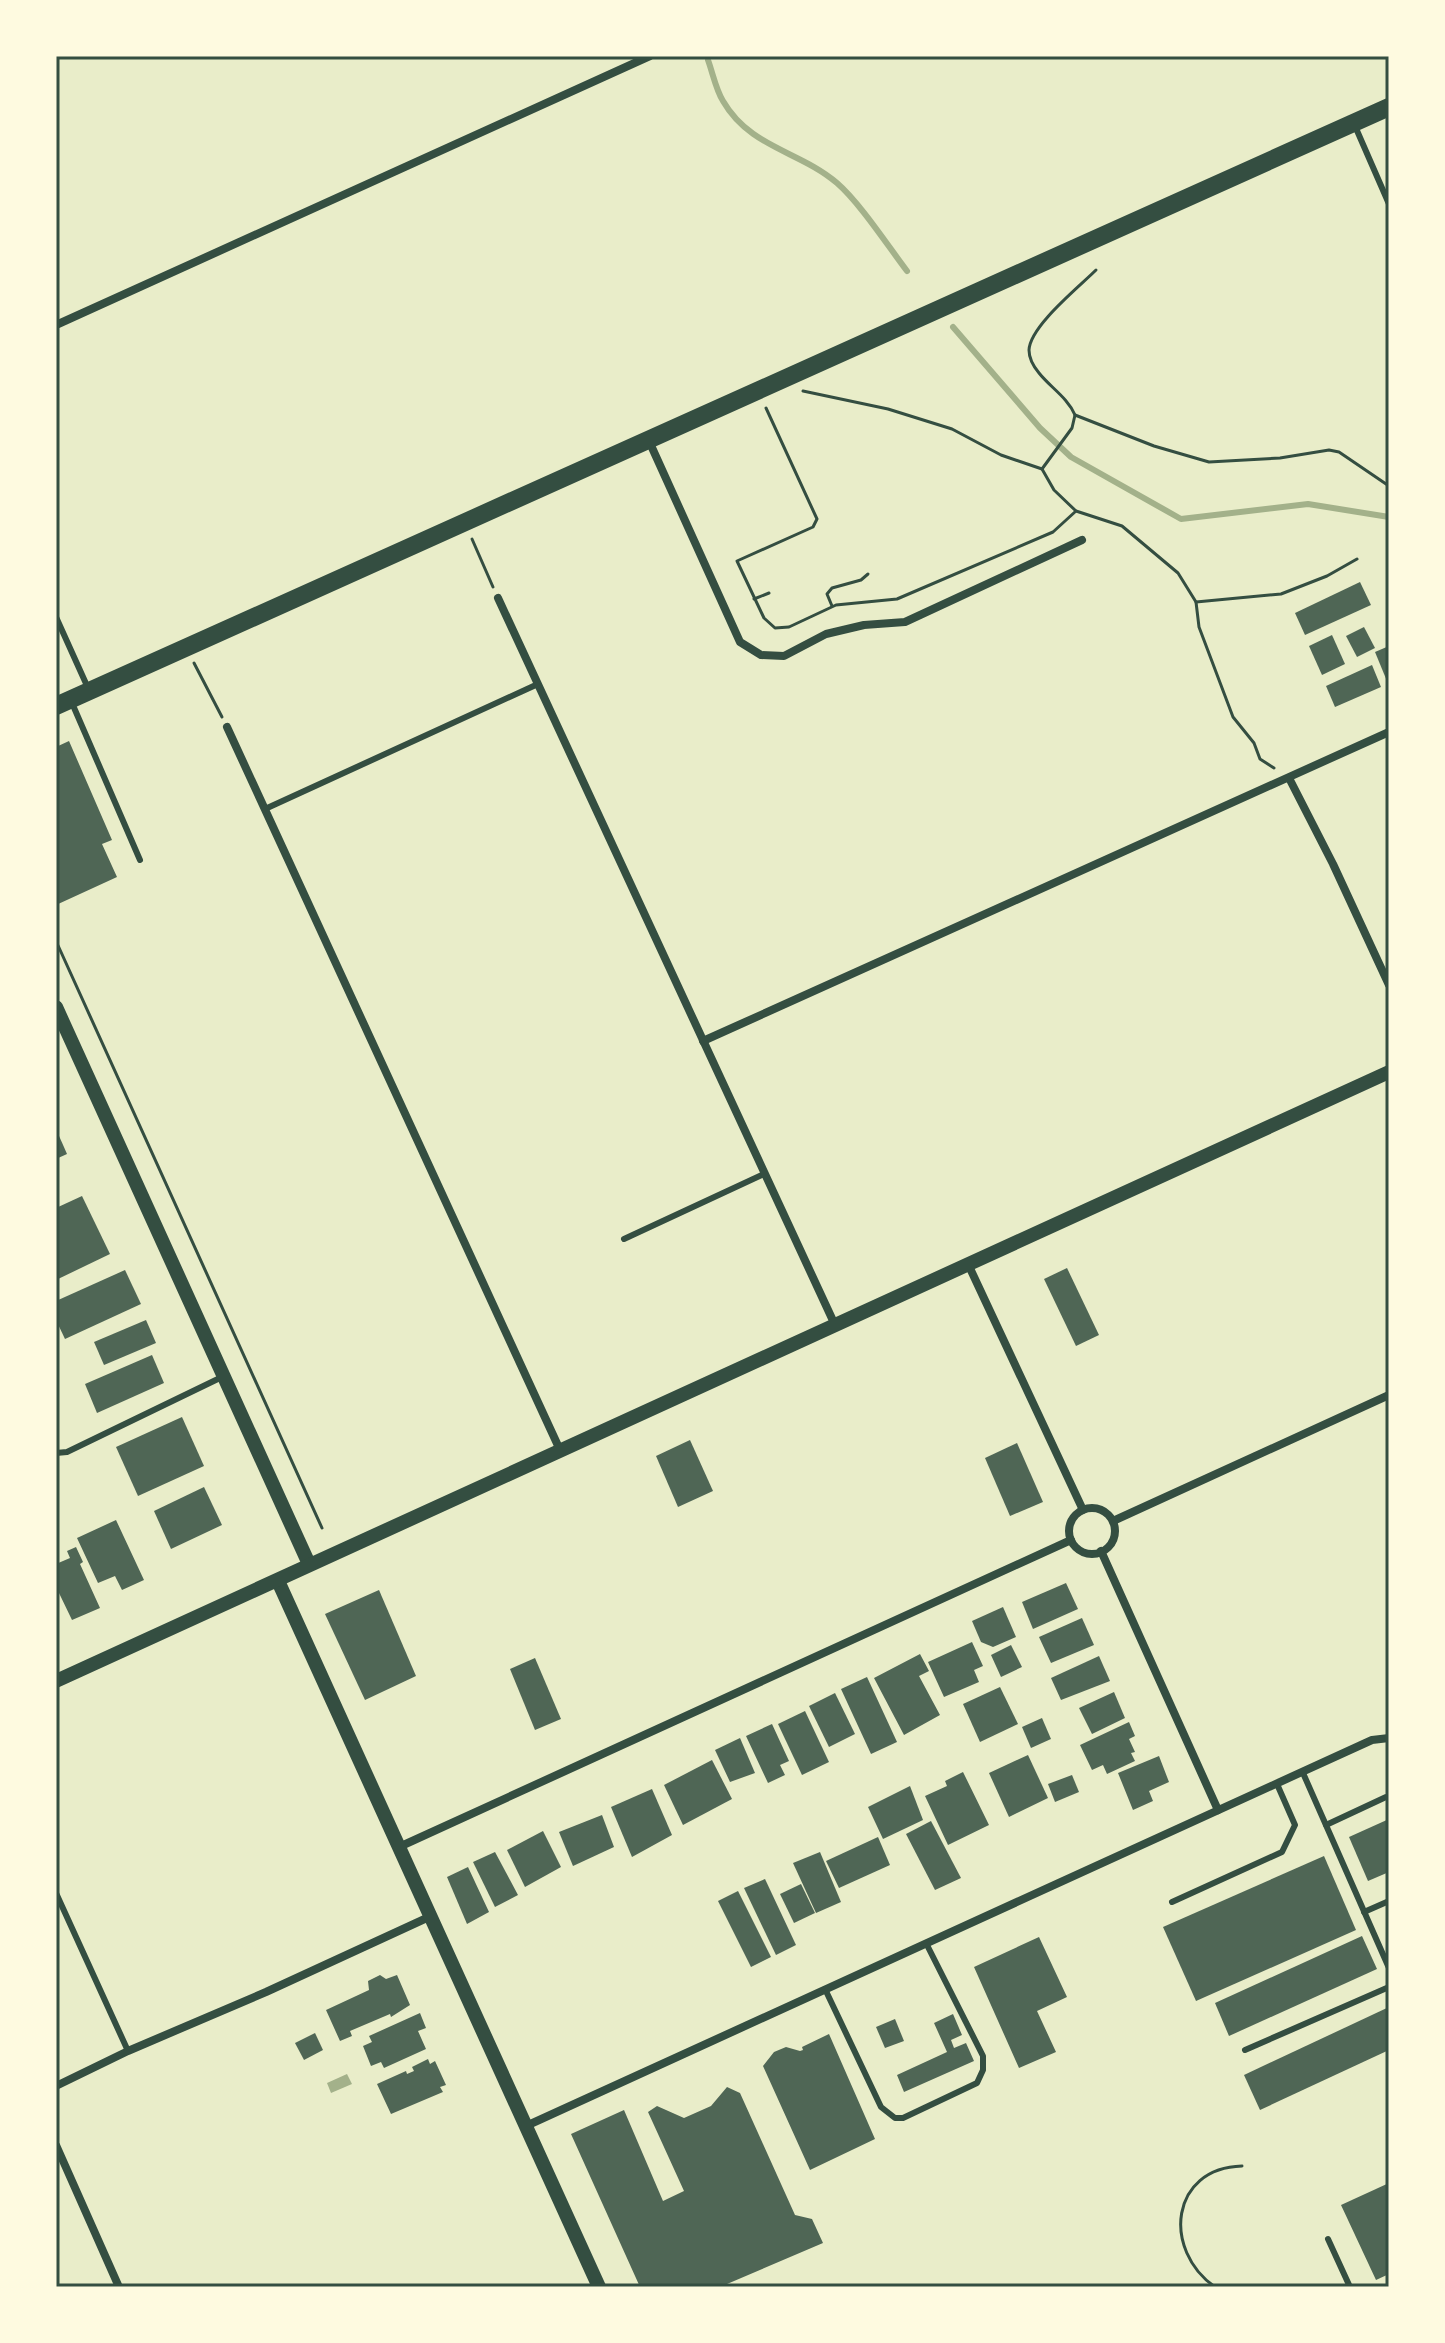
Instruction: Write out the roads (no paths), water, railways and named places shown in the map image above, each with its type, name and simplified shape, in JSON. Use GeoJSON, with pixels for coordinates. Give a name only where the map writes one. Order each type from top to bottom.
{"type":"FeatureCollection","features":[{"type":"Feature","properties":{"kind":"main road"},"geometry":{"type":"LineString","coordinates":[[64,703],[1389,107]]}},
{"type":"Feature","properties":{"kind":"street"},"geometry":{"type":"LineString","coordinates":[[56,325],[650,56]]}},
{"type":"Feature","properties":{"kind":"street"},"geometry":{"type":"LineString","coordinates":[[648,440],[740,642],[761,655],[784,656],[826,634],[864,625],[905,622],[1082,540]]}},
{"type":"Feature","properties":{"kind":"street"},"geometry":{"type":"LineString","coordinates":[[498,598],[835,1325]]}},
{"type":"Feature","properties":{"kind":"street"},"geometry":{"type":"LineString","coordinates":[[227,727],[560,1450]]}},
{"type":"Feature","properties":{"kind":"street"},"geometry":{"type":"LineString","coordinates":[[703,1041],[1389,732]]}},
{"type":"Feature","properties":{"kind":"street"},"geometry":{"type":"LineString","coordinates":[[1289,778],[1389,985]]}},
{"type":"Feature","properties":{"kind":"street"},"geometry":{"type":"LineString","coordinates":[[56,1007],[309,1564]]}},
{"type":"Feature","properties":{"kind":"street"},"geometry":{"type":"LineString","coordinates":[[56,1681],[1389,1072]]}},
{"type":"Feature","properties":{"kind":"street"},"geometry":{"type":"LineString","coordinates":[[968,1264],[1083,1510]]}},
{"type":"Feature","properties":{"kind":"street"},"geometry":{"type":"LineString","coordinates":[[1113,1521],[1389,1395]]}},
{"type":"Feature","properties":{"kind":"street"},"geometry":{"type":"LineString","coordinates":[[1096,1508],[1113,1521],[1115,1535],[1108,1547],[1101,1551],[1087,1553],[1071,1540],[1072,1519],[1083,1510],[1096,1508]]}},
{"type":"Feature","properties":{"kind":"street"},"geometry":{"type":"LineString","coordinates":[[399,1847],[1071,1540]]}},
{"type":"Feature","properties":{"kind":"street"},"geometry":{"type":"LineString","coordinates":[[1101,1551],[1218,1810]]}},
{"type":"Feature","properties":{"kind":"street"},"geometry":{"type":"LineString","coordinates":[[278,1581],[599,2287]]}},
{"type":"Feature","properties":{"kind":"street"},"geometry":{"type":"LineString","coordinates":[[526,2126],[1372,1740],[1389,1738]]}},
{"type":"Feature","properties":{"kind":"street"},"geometry":{"type":"LineString","coordinates":[[56,2086],[429,1917]]}},
{"type":"Feature","properties":{"kind":"street"},"geometry":{"type":"LineString","coordinates":[[56,2145],[119,2287]]}},
{"type":"Feature","properties":{"kind":"lane"},"geometry":{"type":"LineString","coordinates":[[1354,123],[1389,204]]}},
{"type":"Feature","properties":{"kind":"lane"},"geometry":{"type":"LineString","coordinates":[[56,617],[89,691]]}},
{"type":"Feature","properties":{"kind":"lane"},"geometry":{"type":"LineString","coordinates":[[265,809],[538,684]]}},
{"type":"Feature","properties":{"kind":"lane"},"geometry":{"type":"LineString","coordinates":[[64,703],[140,860]]}},
{"type":"Feature","properties":{"kind":"lane"},"geometry":{"type":"LineString","coordinates":[[624,1239],[764,1174]]}},
{"type":"Feature","properties":{"kind":"lane"},"geometry":{"type":"LineString","coordinates":[[56,1453],[67,1452],[225,1375]]}},
{"type":"Feature","properties":{"kind":"lane"},"geometry":{"type":"LineString","coordinates":[[1303,1773],[1389,1968]]}},
{"type":"Feature","properties":{"kind":"lane"},"geometry":{"type":"LineString","coordinates":[[1172,1902],[1282,1852],[1295,1825],[1277,1784]]}},
{"type":"Feature","properties":{"kind":"lane"},"geometry":{"type":"LineString","coordinates":[[1326,1825],[1386,1797]]}},
{"type":"Feature","properties":{"kind":"lane"},"geometry":{"type":"LineString","coordinates":[[56,1893],[128,2051]]}},
{"type":"Feature","properties":{"kind":"lane"},"geometry":{"type":"LineString","coordinates":[[1364,1912],[1389,1901]]}},
{"type":"Feature","properties":{"kind":"lane"},"geometry":{"type":"LineString","coordinates":[[825,1989],[881,2107],[895,2118],[903,2118],[977,2083],[983,2070],[983,2056],[926,1943]]}},
{"type":"Feature","properties":{"kind":"lane"},"geometry":{"type":"LineString","coordinates":[[1245,2050],[1389,1987]]}},
{"type":"Feature","properties":{"kind":"lane"},"geometry":{"type":"LineString","coordinates":[[1328,2239],[1350,2287]]}},
{"type":"Feature","properties":{"kind":"waterway"},"geometry":{"type":"LineString","coordinates":[[708,60],[716,87],[734,117],[761,139],[823,172],[846,191],[907,271]]}},
{"type":"Feature","properties":{"kind":"waterway"},"geometry":{"type":"LineString","coordinates":[[953,327],[1040,428],[1071,457],[1181,519],[1308,504],[1389,517]]}}]}
